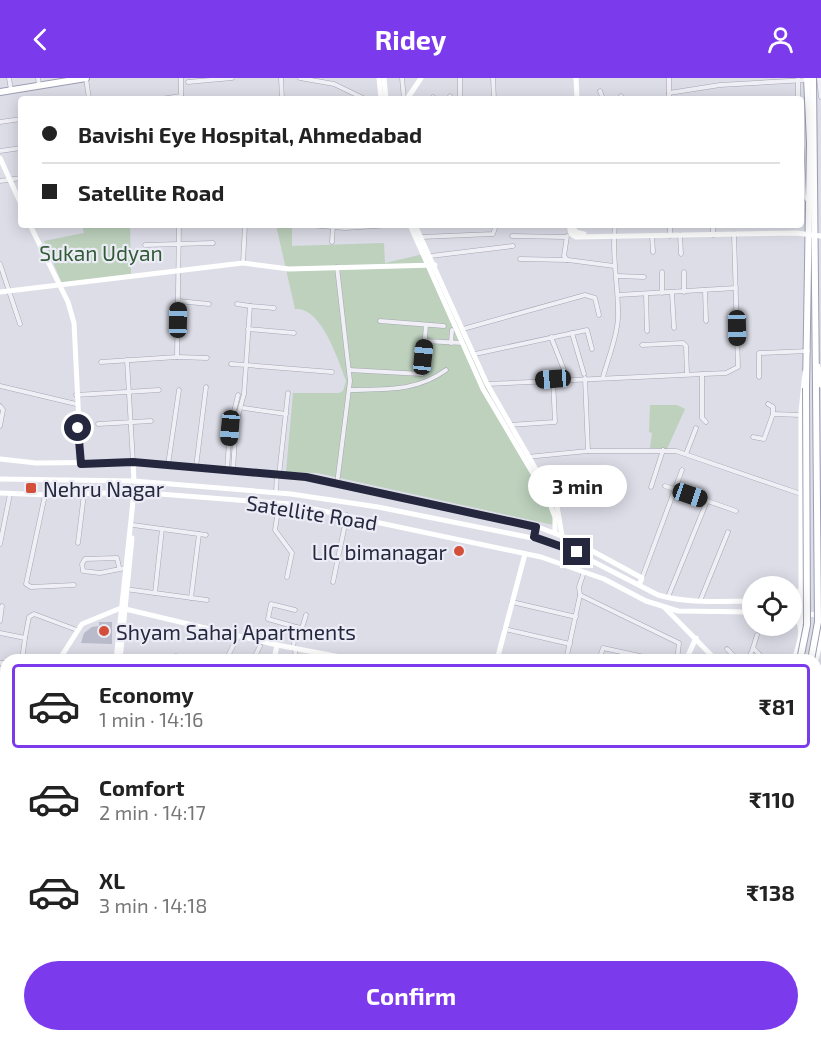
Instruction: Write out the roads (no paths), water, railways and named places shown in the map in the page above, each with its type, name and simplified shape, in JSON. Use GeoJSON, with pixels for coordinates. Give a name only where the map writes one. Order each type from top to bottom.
{"type":"FeatureCollection","features":[{"type":"Feature","properties":{"kind":"main road"},"geometry":{"type":"LineString","coordinates":[[0,92],[39,82],[86,78]]}},
{"type":"Feature","properties":{"kind":"main road"},"geometry":{"type":"LineString","coordinates":[[809,79],[810,154],[816,204]]}},
{"type":"Feature","properties":{"kind":"main road"},"geometry":{"type":"LineString","coordinates":[[809,79],[816,204],[819,347],[817,365],[819,387],[818,622],[812,654]]}},
{"type":"Feature","properties":{"kind":"main road"},"geometry":{"type":"LineString","coordinates":[[801,654],[807,625],[806,388],[816,234]]}},
{"type":"Feature","properties":{"kind":"street"},"geometry":{"type":"LineString","coordinates":[[9,78],[11,90]]}},
{"type":"Feature","properties":{"kind":"street"},"geometry":{"type":"LineString","coordinates":[[86,78],[89,96]]}},
{"type":"Feature","properties":{"kind":"street"},"geometry":{"type":"LineString","coordinates":[[181,78],[181,96]]}},
{"type":"Feature","properties":{"kind":"street"},"geometry":{"type":"LineString","coordinates":[[188,82],[232,78]]}},
{"type":"Feature","properties":{"kind":"street"},"geometry":{"type":"LineString","coordinates":[[281,78],[282,96]]}},
{"type":"Feature","properties":{"kind":"street"},"geometry":{"type":"LineString","coordinates":[[300,78],[334,84],[359,96]]}},
{"type":"Feature","properties":{"kind":"street"},"geometry":{"type":"LineString","coordinates":[[381,78],[381,96]]}},
{"type":"Feature","properties":{"kind":"street"},"geometry":{"type":"LineString","coordinates":[[381,78],[385,96]]}},
{"type":"Feature","properties":{"kind":"street"},"geometry":{"type":"LineString","coordinates":[[402,78],[405,96]]}},
{"type":"Feature","properties":{"kind":"street"},"geometry":{"type":"LineString","coordinates":[[407,96],[421,78]]}},
{"type":"Feature","properties":{"kind":"street"},"geometry":{"type":"LineString","coordinates":[[460,78],[460,96]]}},
{"type":"Feature","properties":{"kind":"street"},"geometry":{"type":"LineString","coordinates":[[494,78],[494,96]]}},
{"type":"Feature","properties":{"kind":"street"},"geometry":{"type":"LineString","coordinates":[[575,78],[576,96]]}},
{"type":"Feature","properties":{"kind":"street"},"geometry":{"type":"LineString","coordinates":[[669,78],[669,96],[720,85],[809,79]]}},
{"type":"Feature","properties":{"kind":"street"},"geometry":{"type":"LineString","coordinates":[[819,78],[821,97]]}},
{"type":"Feature","properties":{"kind":"street"},"geometry":{"type":"LineString","coordinates":[[798,79],[798,96]]}},
{"type":"Feature","properties":{"kind":"street"},"geometry":{"type":"LineString","coordinates":[[600,92],[602,96]]}},
{"type":"Feature","properties":{"kind":"street"},"geometry":{"type":"LineString","coordinates":[[0,122],[18,119]]}},
{"type":"Feature","properties":{"kind":"street"},"geometry":{"type":"LineString","coordinates":[[0,151],[18,148]]}},
{"type":"Feature","properties":{"kind":"street"},"geometry":{"type":"LineString","coordinates":[[804,155],[810,154]]}},
{"type":"Feature","properties":{"kind":"street"},"geometry":{"type":"LineString","coordinates":[[0,158],[18,197]]}},
{"type":"Feature","properties":{"kind":"street"},"geometry":{"type":"LineString","coordinates":[[0,181],[18,179]]}},
{"type":"Feature","properties":{"kind":"street"},"geometry":{"type":"LineString","coordinates":[[32,228],[61,286],[74,323],[76,404],[81,464]]}},
{"type":"Feature","properties":{"kind":"street"},"geometry":{"type":"LineString","coordinates":[[177,357],[179,228]]}},
{"type":"Feature","properties":{"kind":"street"},"geometry":{"type":"LineString","coordinates":[[243,263],[245,228]]}},
{"type":"Feature","properties":{"kind":"street"},"geometry":{"type":"LineString","coordinates":[[332,242],[333,228]]}},
{"type":"Feature","properties":{"kind":"street"},"geometry":{"type":"LineString","coordinates":[[412,228],[463,329],[487,384],[552,510],[555,533]]}},
{"type":"Feature","properties":{"kind":"street"},"geometry":{"type":"LineString","coordinates":[[417,228],[431,256],[432,265],[462,343],[483,389],[557,506],[562,536]]}},
{"type":"Feature","properties":{"kind":"street"},"geometry":{"type":"LineString","coordinates":[[421,237],[493,234],[495,228]]}},
{"type":"Feature","properties":{"kind":"street"},"geometry":{"type":"LineString","coordinates":[[568,260],[564,256],[570,228]]}},
{"type":"Feature","properties":{"kind":"street"},"geometry":{"type":"LineString","coordinates":[[574,228],[580,234],[614,236],[652,236],[713,230],[796,230],[816,234]]}},
{"type":"Feature","properties":{"kind":"street"},"geometry":{"type":"LineString","coordinates":[[603,377],[618,320],[617,276],[614,266],[615,228]]}},
{"type":"Feature","properties":{"kind":"street"},"geometry":{"type":"LineString","coordinates":[[670,228],[670,234]]}},
{"type":"Feature","properties":{"kind":"street"},"geometry":{"type":"LineString","coordinates":[[512,236],[568,234],[576,237],[670,234],[680,236],[713,230],[734,234],[816,234]]}},
{"type":"Feature","properties":{"kind":"street"},"geometry":{"type":"LineString","coordinates":[[487,384],[584,376],[726,373],[738,367],[734,234]]}},
{"type":"Feature","properties":{"kind":"street"},"geometry":{"type":"LineString","coordinates":[[652,236],[653,252]]}},
{"type":"Feature","properties":{"kind":"street"},"geometry":{"type":"LineString","coordinates":[[680,236],[681,254]]}},
{"type":"Feature","properties":{"kind":"street"},"geometry":{"type":"LineString","coordinates":[[145,245],[179,242],[213,243]]}},
{"type":"Feature","properties":{"kind":"street"},"geometry":{"type":"LineString","coordinates":[[431,256],[513,246]]}},
{"type":"Feature","properties":{"kind":"street"},"geometry":{"type":"LineString","coordinates":[[520,259],[568,260],[614,266]]}},
{"type":"Feature","properties":{"kind":"street"},"geometry":{"type":"LineString","coordinates":[[0,292],[243,263],[289,269],[432,265]]}},
{"type":"Feature","properties":{"kind":"street"},"geometry":{"type":"LineString","coordinates":[[0,264],[20,324]]}},
{"type":"Feature","properties":{"kind":"street"},"geometry":{"type":"LineString","coordinates":[[337,267],[349,370],[349,390],[337,484]]}},
{"type":"Feature","properties":{"kind":"street"},"geometry":{"type":"LineString","coordinates":[[662,272],[662,293]]}},
{"type":"Feature","properties":{"kind":"street"},"geometry":{"type":"LineString","coordinates":[[684,272],[684,292]]}},
{"type":"Feature","properties":{"kind":"street"},"geometry":{"type":"LineString","coordinates":[[617,276],[644,277]]}},
{"type":"Feature","properties":{"kind":"street"},"geometry":{"type":"LineString","coordinates":[[618,295],[736,288]]}},
{"type":"Feature","properties":{"kind":"street"},"geometry":{"type":"LineString","coordinates":[[705,290],[706,321]]}},
{"type":"Feature","properties":{"kind":"street"},"geometry":{"type":"LineString","coordinates":[[672,293],[674,328]]}},
{"type":"Feature","properties":{"kind":"street"},"geometry":{"type":"LineString","coordinates":[[646,294],[647,331]]}},
{"type":"Feature","properties":{"kind":"street"},"geometry":{"type":"LineString","coordinates":[[463,329],[585,296],[595,298],[599,315]]}},
{"type":"Feature","properties":{"kind":"street"},"geometry":{"type":"LineString","coordinates":[[178,301],[209,304]]}},
{"type":"Feature","properties":{"kind":"street"},"geometry":{"type":"LineString","coordinates":[[237,304],[274,308]]}},
{"type":"Feature","properties":{"kind":"street"},"geometry":{"type":"LineString","coordinates":[[230,470],[236,423],[244,394],[250,306]]}},
{"type":"Feature","properties":{"kind":"street"},"geometry":{"type":"LineString","coordinates":[[380,321],[444,326]]}},
{"type":"Feature","properties":{"kind":"street"},"geometry":{"type":"LineString","coordinates":[[349,370],[422,374],[426,325]]}},
{"type":"Feature","properties":{"kind":"street"},"geometry":{"type":"LineString","coordinates":[[248,328],[294,333]]}},
{"type":"Feature","properties":{"kind":"street"},"geometry":{"type":"LineString","coordinates":[[451,343],[452,330]]}},
{"type":"Feature","properties":{"kind":"street"},"geometry":{"type":"LineString","coordinates":[[475,354],[587,330],[592,350]]}},
{"type":"Feature","properties":{"kind":"street"},"geometry":{"type":"LineString","coordinates":[[572,333],[584,376],[588,451]]}},
{"type":"Feature","properties":{"kind":"street"},"geometry":{"type":"LineString","coordinates":[[551,337],[564,370]]}},
{"type":"Feature","properties":{"kind":"street"},"geometry":{"type":"LineString","coordinates":[[425,341],[462,343]]}},
{"type":"Feature","properties":{"kind":"street"},"geometry":{"type":"LineString","coordinates":[[642,345],[683,343],[687,375]]}},
{"type":"Feature","properties":{"kind":"street"},"geometry":{"type":"LineString","coordinates":[[759,378],[759,353],[808,351]]}},
{"type":"Feature","properties":{"kind":"street"},"geometry":{"type":"LineString","coordinates":[[101,362],[177,357],[207,358]]}},
{"type":"Feature","properties":{"kind":"street"},"geometry":{"type":"LineString","coordinates":[[127,360],[134,480]]}},
{"type":"Feature","properties":{"kind":"street"},"geometry":{"type":"LineString","coordinates":[[801,576],[801,415],[802,384],[807,363]]}},
{"type":"Feature","properties":{"kind":"street"},"geometry":{"type":"LineString","coordinates":[[231,364],[332,372]]}},
{"type":"Feature","properties":{"kind":"street"},"geometry":{"type":"LineString","coordinates":[[349,390],[405,389],[432,381],[446,370]]}},
{"type":"Feature","properties":{"kind":"street"},"geometry":{"type":"LineString","coordinates":[[702,374],[702,418],[706,422]]}},
{"type":"Feature","properties":{"kind":"street"},"geometry":{"type":"LineString","coordinates":[[509,425],[555,422],[553,379]]}},
{"type":"Feature","properties":{"kind":"street"},"geometry":{"type":"LineString","coordinates":[[0,386],[76,404]]}},
{"type":"Feature","properties":{"kind":"street"},"geometry":{"type":"LineString","coordinates":[[196,467],[206,387]]}},
{"type":"Feature","properties":{"kind":"street"},"geometry":{"type":"LineString","coordinates":[[76,395],[159,390]]}},
{"type":"Feature","properties":{"kind":"street"},"geometry":{"type":"LineString","coordinates":[[168,465],[179,390]]}},
{"type":"Feature","properties":{"kind":"street"},"geometry":{"type":"LineString","coordinates":[[276,492],[288,393]]}},
{"type":"Feature","properties":{"kind":"street"},"geometry":{"type":"LineString","coordinates":[[230,470],[230,428],[238,395]]}},
{"type":"Feature","properties":{"kind":"street"},"geometry":{"type":"LineString","coordinates":[[753,437],[764,439],[773,414],[773,407],[768,405]]}},
{"type":"Feature","properties":{"kind":"street"},"geometry":{"type":"LineString","coordinates":[[0,406],[2,408],[0,426]]}},
{"type":"Feature","properties":{"kind":"street"},"geometry":{"type":"LineString","coordinates":[[244,408],[286,414]]}},
{"type":"Feature","properties":{"kind":"street"},"geometry":{"type":"LineString","coordinates":[[773,414],[801,415]]}},
{"type":"Feature","properties":{"kind":"street"},"geometry":{"type":"LineString","coordinates":[[98,424],[151,421]]}},
{"type":"Feature","properties":{"kind":"street"},"geometry":{"type":"LineString","coordinates":[[686,454],[696,428]]}},
{"type":"Feature","properties":{"kind":"street"},"geometry":{"type":"LineString","coordinates":[[526,457],[588,451],[663,450],[686,454],[801,494]]}},
{"type":"Feature","properties":{"kind":"street"},"geometry":{"type":"LineString","coordinates":[[651,487],[663,450]]}},
{"type":"Feature","properties":{"kind":"street"},"geometry":{"type":"LineString","coordinates":[[0,459],[81,464],[133,462],[278,475],[337,484],[536,527],[562,536],[642,578]]}},
{"type":"Feature","properties":{"kind":"street"},"geometry":{"type":"LineString","coordinates":[[639,585],[682,470]]}},
{"type":"Feature","properties":{"kind":"street","name":"Satellite Road"},"geometry":{"type":"LineString","coordinates":[[0,479],[79,482],[134,480],[276,492],[378,507],[488,531],[534,537],[577,552],[668,598],[742,601]]}},
{"type":"Feature","properties":{"kind":"street"},"geometry":{"type":"LineString","coordinates":[[665,486],[736,511]]}},
{"type":"Feature","properties":{"kind":"street"},"geometry":{"type":"LineString","coordinates":[[125,589],[122,567],[134,492]]}},
{"type":"Feature","properties":{"kind":"street","name":"Satellite Road"},"geometry":{"type":"LineString","coordinates":[[0,493],[45,495],[134,492],[279,504],[347,515],[525,554],[584,571],[664,607],[691,612],[742,612]]}},
{"type":"Feature","properties":{"kind":"street"},"geometry":{"type":"LineString","coordinates":[[0,544],[10,494]]}},
{"type":"Feature","properties":{"kind":"street"},"geometry":{"type":"LineString","coordinates":[[78,543],[84,494]]}},
{"type":"Feature","properties":{"kind":"street"},"geometry":{"type":"LineString","coordinates":[[45,495],[26,584],[31,586],[74,585]]}},
{"type":"Feature","properties":{"kind":"street"},"geometry":{"type":"LineString","coordinates":[[668,598],[707,501]]}},
{"type":"Feature","properties":{"kind":"street"},"geometry":{"type":"LineString","coordinates":[[279,504],[275,530],[292,554],[287,577]]}},
{"type":"Feature","properties":{"kind":"street"},"geometry":{"type":"LineString","coordinates":[[119,654],[133,525],[132,507]]}},
{"type":"Feature","properties":{"kind":"street"},"geometry":{"type":"LineString","coordinates":[[333,582],[347,515]]}},
{"type":"Feature","properties":{"kind":"street"},"geometry":{"type":"LineString","coordinates":[[133,525],[206,535]]}},
{"type":"Feature","properties":{"kind":"street"},"geometry":{"type":"LineString","coordinates":[[534,537],[536,527]]}},
{"type":"Feature","properties":{"kind":"street"},"geometry":{"type":"LineString","coordinates":[[155,593],[162,529]]}},
{"type":"Feature","properties":{"kind":"street"},"geometry":{"type":"LineString","coordinates":[[700,601],[728,532]]}},
{"type":"Feature","properties":{"kind":"street"},"geometry":{"type":"LineString","coordinates":[[191,598],[199,534]]}},
{"type":"Feature","properties":{"kind":"street"},"geometry":{"type":"LineString","coordinates":[[499,654],[525,554]]}},
{"type":"Feature","properties":{"kind":"street"},"geometry":{"type":"LineString","coordinates":[[112,557],[117,558],[122,567],[111,572],[93,573],[83,571],[82,564],[85,559],[112,557]]}},
{"type":"Feature","properties":{"kind":"street"},"geometry":{"type":"LineString","coordinates":[[568,654],[584,571]]}},
{"type":"Feature","properties":{"kind":"street"},"geometry":{"type":"LineString","coordinates":[[125,589],[207,600]]}},
{"type":"Feature","properties":{"kind":"street"},"geometry":{"type":"LineString","coordinates":[[580,595],[679,644],[678,654]]}},
{"type":"Feature","properties":{"kind":"street"},"geometry":{"type":"LineString","coordinates":[[512,602],[576,617]]}},
{"type":"Feature","properties":{"kind":"street"},"geometry":{"type":"LineString","coordinates":[[802,603],[821,603]]}},
{"type":"Feature","properties":{"kind":"street"},"geometry":{"type":"LineString","coordinates":[[295,610],[271,604],[268,620],[302,628],[306,615]]}},
{"type":"Feature","properties":{"kind":"street"},"geometry":{"type":"LineString","coordinates":[[0,621],[2,606]]}},
{"type":"Feature","properties":{"kind":"street"},"geometry":{"type":"LineString","coordinates":[[664,607],[711,654]]}},
{"type":"Feature","properties":{"kind":"street"},"geometry":{"type":"LineString","coordinates":[[63,654],[82,624],[123,609],[322,654]]}},
{"type":"Feature","properties":{"kind":"street"},"geometry":{"type":"LineString","coordinates":[[683,624],[684,616],[691,612]]}},
{"type":"Feature","properties":{"kind":"street"},"geometry":{"type":"LineString","coordinates":[[802,613],[821,615]]}},
{"type":"Feature","properties":{"kind":"street"},"geometry":{"type":"LineString","coordinates":[[23,654],[29,616],[34,614],[77,630]]}},
{"type":"Feature","properties":{"kind":"street"},"geometry":{"type":"LineString","coordinates":[[817,654],[821,638],[821,622]]}},
{"type":"Feature","properties":{"kind":"street"},"geometry":{"type":"LineString","coordinates":[[295,654],[296,627]]}},
{"type":"Feature","properties":{"kind":"street"},"geometry":{"type":"LineString","coordinates":[[505,629],[570,644]]}},
{"type":"Feature","properties":{"kind":"street"},"geometry":{"type":"LineString","coordinates":[[0,633],[25,638]]}},
{"type":"Feature","properties":{"kind":"street"},"geometry":{"type":"LineString","coordinates":[[229,654],[238,636]]}},
{"type":"Feature","properties":{"kind":"street"},"geometry":{"type":"LineString","coordinates":[[750,654],[757,636]]}},
{"type":"Feature","properties":{"kind":"street"},"geometry":{"type":"LineString","coordinates":[[795,654],[799,636]]}},
{"type":"Feature","properties":{"kind":"street"},"geometry":{"type":"LineString","coordinates":[[689,654],[696,638]]}},
{"type":"Feature","properties":{"kind":"street"},"geometry":{"type":"LineString","coordinates":[[275,654],[277,645]]}},
{"type":"Feature","properties":{"kind":"street"},"geometry":{"type":"LineString","coordinates":[[256,654],[260,646]]}},
{"type":"Feature","properties":{"kind":"street"},"geometry":{"type":"LineString","coordinates":[[600,654],[603,648],[630,654]]}},
{"type":"Feature","properties":{"kind":"street"},"geometry":{"type":"LineString","coordinates":[[753,648],[759,654]]}},
{"type":"Feature","properties":{"kind":"street"},"geometry":{"type":"LineString","coordinates":[[727,649],[732,654]]}},
{"type":"Feature","properties":{"kind":"place","name":"Nehru Nagar"},"geometry":{"type":"Point","coordinates":[31,488]}},
{"type":"Feature","properties":{"kind":"place","name":"LIC bimanagar"},"geometry":{"type":"Point","coordinates":[459,551]}},
{"type":"Feature","properties":{"kind":"place","name":"Shyam Sahaj Apartments"},"geometry":{"type":"Point","coordinates":[104,631]}},
{"type":"Feature","properties":{"kind":"park label","name":"Sukan Udyan"},"geometry":{"type":"Point","coordinates":[101,252]}}]}
